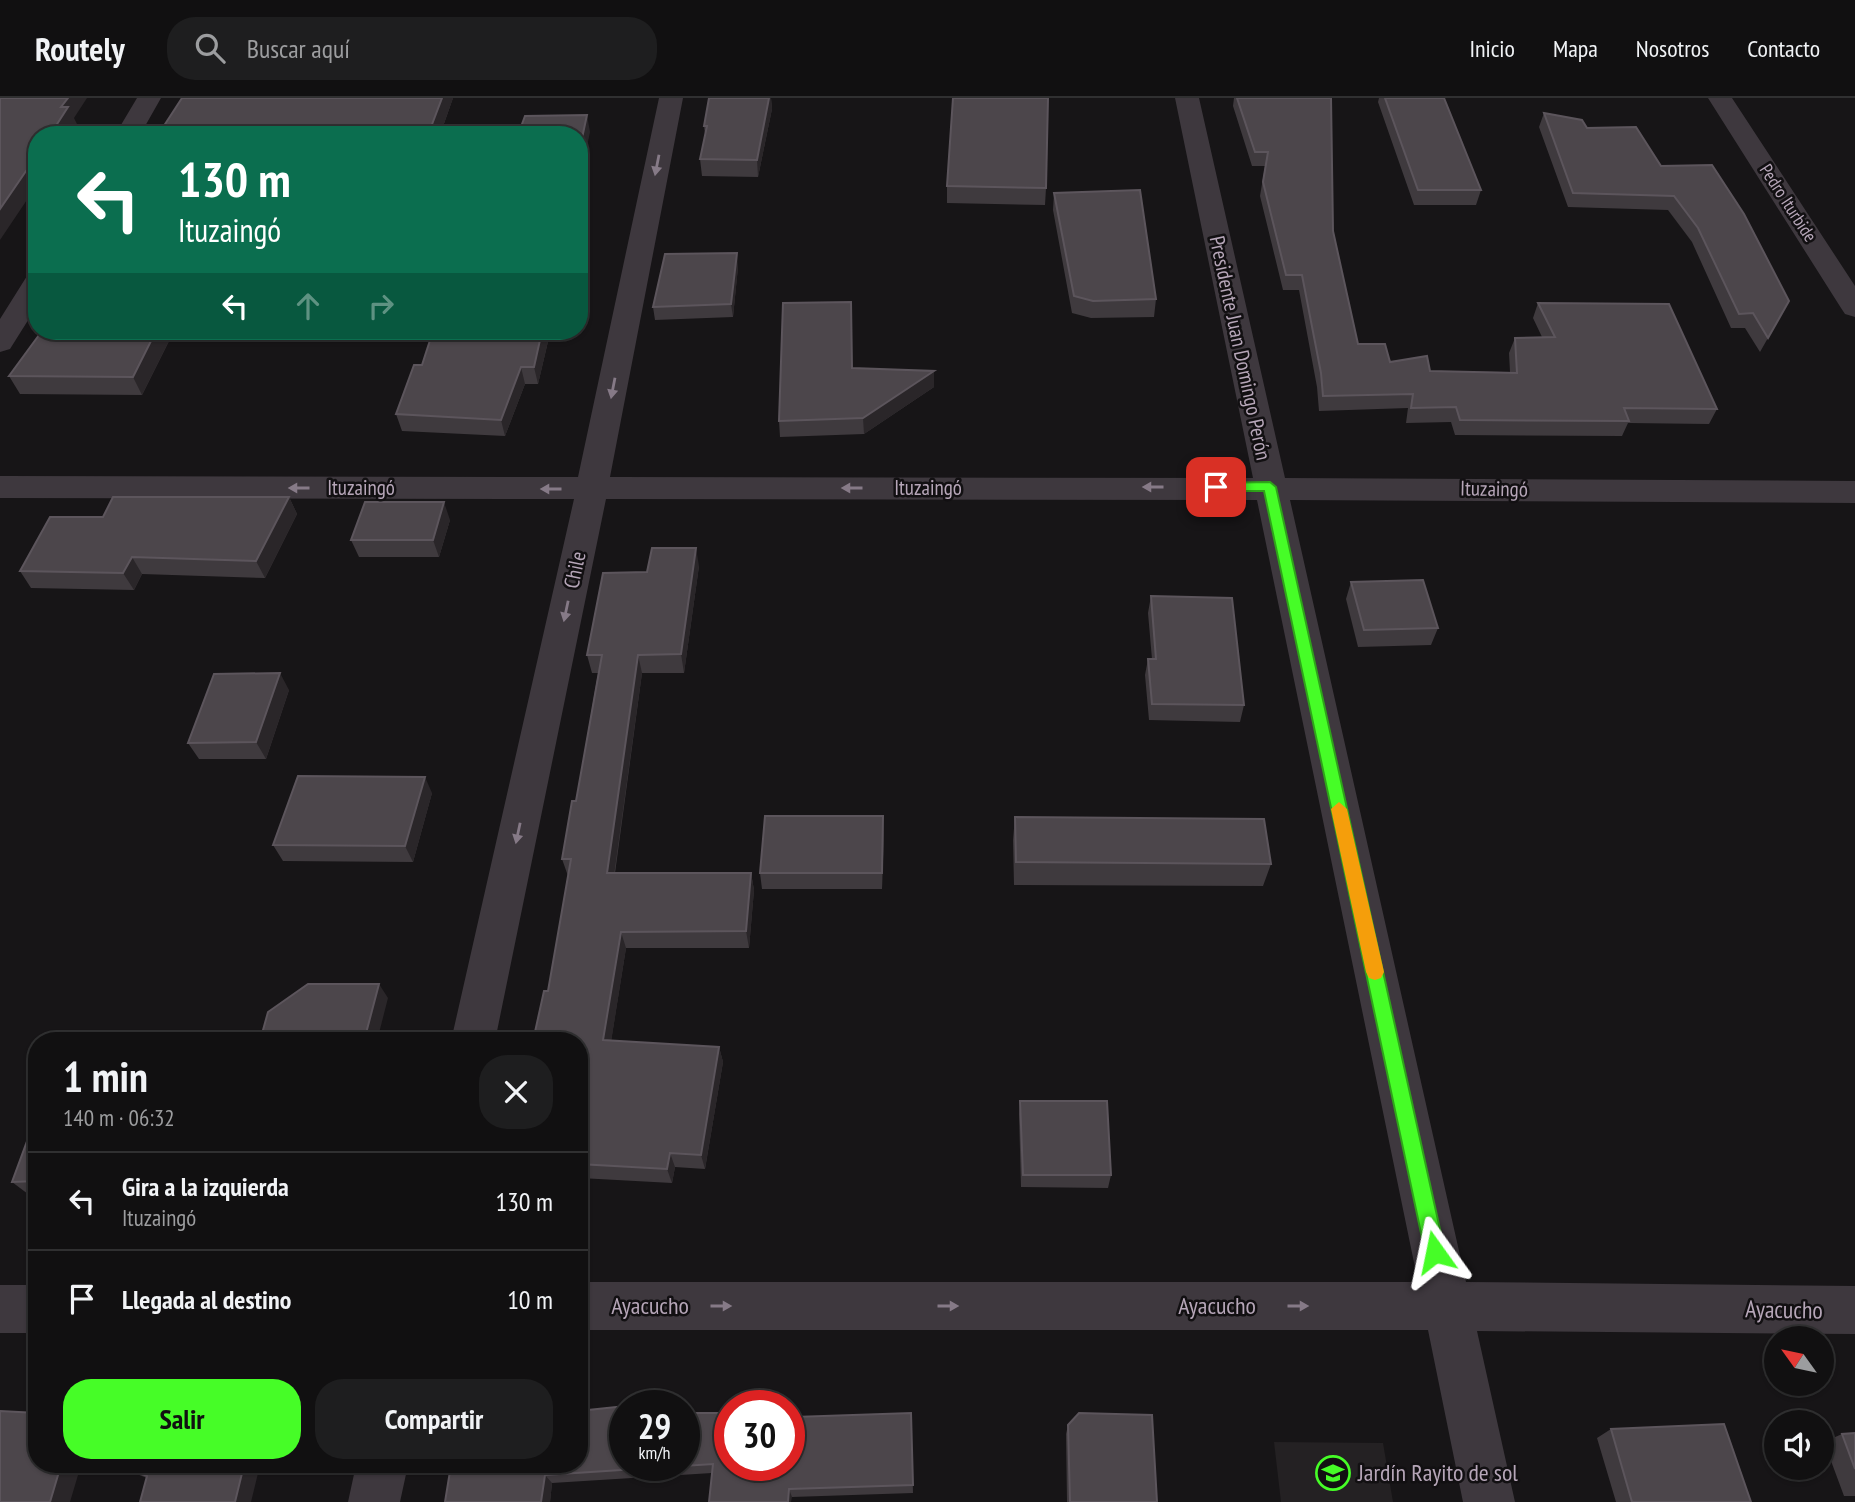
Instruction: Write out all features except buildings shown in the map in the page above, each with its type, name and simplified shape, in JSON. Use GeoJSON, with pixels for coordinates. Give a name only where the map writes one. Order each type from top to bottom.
{"type":"FeatureCollection","features":[{"type":"Feature","properties":{"kind":"street"},"geometry":{"type":"LineString","coordinates":[[132,126],[149,98]]}},
{"type":"Feature","properties":{"kind":"street","name":"Chile"},"geometry":{"type":"LineString","coordinates":[[476,1032],[593,489],[671,98]]}},
{"type":"Feature","properties":{"kind":"street","name":"Presidente Juan Domingo Perón"},"geometry":{"type":"LineString","coordinates":[[1187,98],[1489,1502]]}},
{"type":"Feature","properties":{"kind":"street","name":"Pedro Iturbide"},"geometry":{"type":"LineString","coordinates":[[1720,98],[1855,308]]}},
{"type":"Feature","properties":{"kind":"street"},"geometry":{"type":"LineString","coordinates":[[0,343],[28,297]]}},
{"type":"Feature","properties":{"kind":"street","name":"Ituzaingó"},"geometry":{"type":"LineString","coordinates":[[0,487],[1270,487],[1855,492]]}},
{"type":"Feature","properties":{"kind":"street","name":"Ayacucho"},"geometry":{"type":"LineString","coordinates":[[588,1306],[1447,1306],[1855,1310]]}},
{"type":"Feature","properties":{"kind":"street"},"geometry":{"type":"LineString","coordinates":[[0,1310],[28,1309]]}},
{"type":"Feature","properties":{"kind":"street"},"geometry":{"type":"LineString","coordinates":[[374,1502],[380,1473]]}},
{"type":"Feature","properties":{"kind":"shaded area","name":"Jardín Rayito de sol"},"geometry":{"type":"Polygon","coordinates":[[[1274,1442],[1383,1443],[1393,1502],[1281,1502],[1274,1442]]]}},
{"type":"Feature","properties":{"kind":"slow traffic"},"geometry":{"type":"LineString","coordinates":[[1339,809],[1375,972]]}},
{"type":"Feature","properties":{"kind":"place","name":"Jardín Rayito de sol"},"geometry":{"type":"Point","coordinates":[1333,1473]}},
{"type":"Feature","properties":{"kind":"route"},"geometry":{"type":"LineString","coordinates":[[1216,487],[1270,487],[1435,1252]]}}]}
